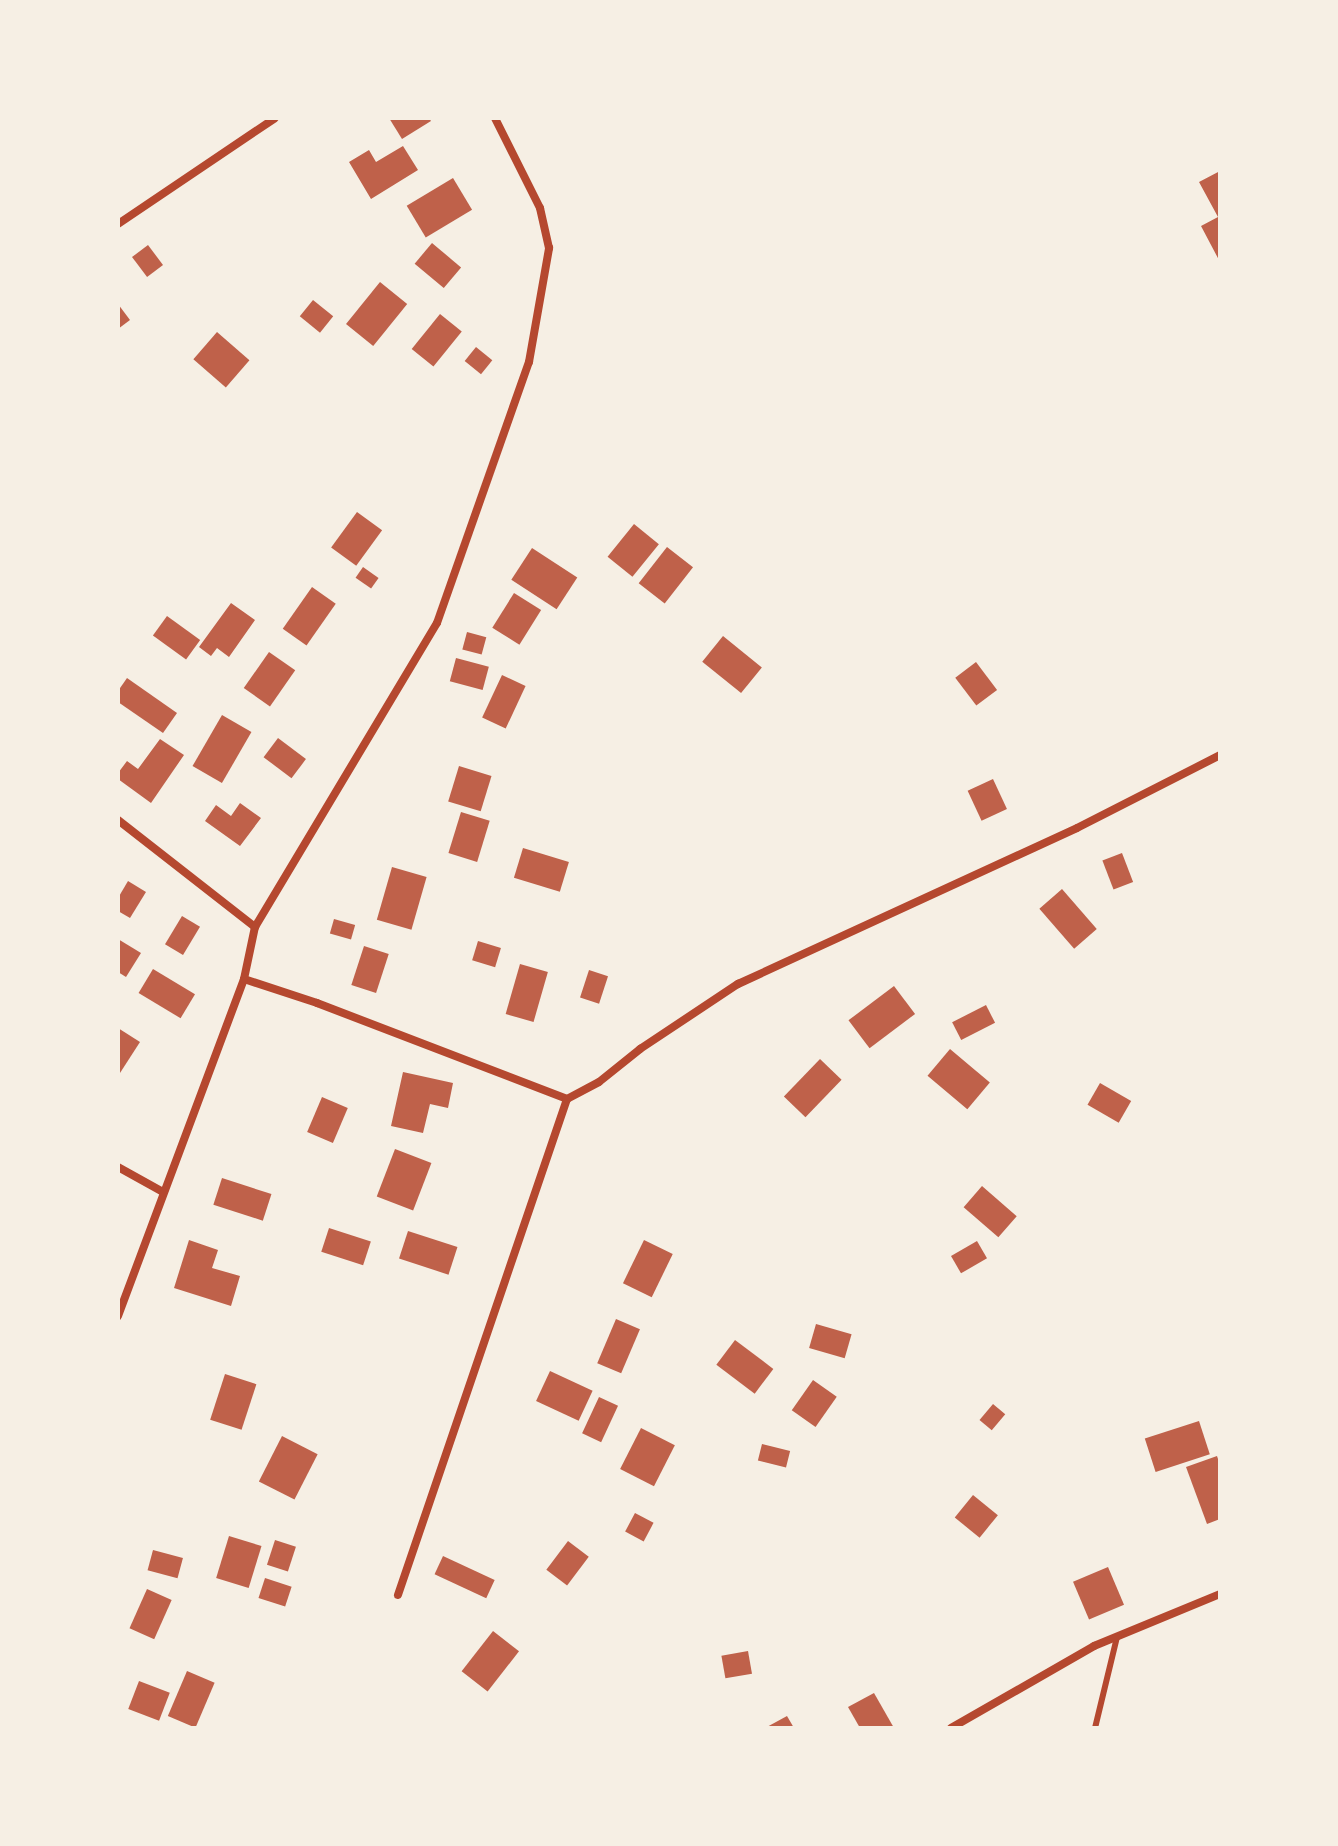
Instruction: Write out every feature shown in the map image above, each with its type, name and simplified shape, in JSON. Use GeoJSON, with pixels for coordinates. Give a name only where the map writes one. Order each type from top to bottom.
{"type":"FeatureCollection","features":[{"type":"Feature","properties":{"kind":"street"},"geometry":{"type":"LineString","coordinates":[[118,224],[275,118]]}},
{"type":"Feature","properties":{"kind":"street"},"geometry":{"type":"LineString","coordinates":[[118,1316],[244,979],[255,927],[437,623],[529,362],[549,248],[540,208],[495,118]]}},
{"type":"Feature","properties":{"kind":"street"},"geometry":{"type":"LineString","coordinates":[[398,1595],[567,1099],[599,1082],[640,1049],[738,984],[1077,828],[1220,755]]}},
{"type":"Feature","properties":{"kind":"street"},"geometry":{"type":"LineString","coordinates":[[118,820],[255,927]]}},
{"type":"Feature","properties":{"kind":"street"},"geometry":{"type":"LineString","coordinates":[[244,979],[317,1003],[567,1099]]}},
{"type":"Feature","properties":{"kind":"street"},"geometry":{"type":"LineString","coordinates":[[118,1167],[163,1192]]}},
{"type":"Feature","properties":{"kind":"street"},"geometry":{"type":"LineString","coordinates":[[951,1728],[1117,1637],[1220,1594]]}},
{"type":"Feature","properties":{"kind":"lane"},"geometry":{"type":"LineString","coordinates":[[1095,1728],[1117,1637]]}},
{"type":"Feature","properties":{"kind":"building"},"geometry":{"type":"Polygon","coordinates":[[[389,118],[429,118],[431,121],[402,139],[389,118]]]}},
{"type":"Feature","properties":{"kind":"building"},"geometry":{"type":"Polygon","coordinates":[[[403,146],[418,170],[371,199],[349,162],[369,150],[376,162],[403,146]]]}},
{"type":"Feature","properties":{"kind":"building"},"geometry":{"type":"Polygon","coordinates":[[[1220,171],[1220,262],[1201,226],[1218,217],[1199,182],[1220,171]]]}},
{"type":"Feature","properties":{"kind":"building"},"geometry":{"type":"Polygon","coordinates":[[[453,178],[472,210],[426,238],[407,206],[453,178]]]}},
{"type":"Feature","properties":{"kind":"building"},"geometry":{"type":"Polygon","coordinates":[[[432,243],[461,267],[444,288],[415,264],[432,243]]]}},
{"type":"Feature","properties":{"kind":"building"},"geometry":{"type":"Polygon","coordinates":[[[148,245],[163,265],[147,277],[132,257],[148,245]]]}},
{"type":"Feature","properties":{"kind":"building"},"geometry":{"type":"Polygon","coordinates":[[[380,282],[407,304],[373,346],[346,324],[380,282]]]}},
{"type":"Feature","properties":{"kind":"building"},"geometry":{"type":"Polygon","coordinates":[[[313,300],[333,316],[320,333],[300,316],[313,300]]]}},
{"type":"Feature","properties":{"kind":"building"},"geometry":{"type":"Polygon","coordinates":[[[118,304],[130,320],[118,329],[118,304]]]}},
{"type":"Feature","properties":{"kind":"building"},"geometry":{"type":"Polygon","coordinates":[[[440,314],[462,332],[433,367],[412,349],[440,314]]]}},
{"type":"Feature","properties":{"kind":"building"},"geometry":{"type":"Polygon","coordinates":[[[217,332],[249,360],[226,387],[193,359],[217,332]]]}},
{"type":"Feature","properties":{"kind":"building"},"geometry":{"type":"Polygon","coordinates":[[[476,347],[492,360],[481,374],[465,361],[476,347]]]}},
{"type":"Feature","properties":{"kind":"building"},"geometry":{"type":"Polygon","coordinates":[[[357,512],[382,530],[356,566],[331,548],[357,512]]]}},
{"type":"Feature","properties":{"kind":"building"},"geometry":{"type":"Polygon","coordinates":[[[634,524],[659,544],[632,577],[608,557],[634,524]]]}},
{"type":"Feature","properties":{"kind":"building"},"geometry":{"type":"Polygon","coordinates":[[[667,547],[693,567],[665,604],[639,583],[667,547]]]}},
{"type":"Feature","properties":{"kind":"building"},"geometry":{"type":"Polygon","coordinates":[[[532,548],[577,577],[557,609],[511,580],[532,548]]]}},
{"type":"Feature","properties":{"kind":"building"},"geometry":{"type":"Polygon","coordinates":[[[363,567],[379,578],[371,589],[356,578],[363,567]]]}},
{"type":"Feature","properties":{"kind":"building"},"geometry":{"type":"Polygon","coordinates":[[[312,587],[336,604],[307,645],[283,629],[312,587]]]}},
{"type":"Feature","properties":{"kind":"building"},"geometry":{"type":"Polygon","coordinates":[[[514,593],[541,610],[519,645],[492,628],[514,593]]]}},
{"type":"Feature","properties":{"kind":"building"},"geometry":{"type":"Polygon","coordinates":[[[231,603],[255,620],[229,657],[217,648],[211,656],[199,647],[231,603]]]}},
{"type":"Feature","properties":{"kind":"building"},"geometry":{"type":"Polygon","coordinates":[[[167,616],[200,640],[186,660],[153,635],[167,616]]]}},
{"type":"Feature","properties":{"kind":"building"},"geometry":{"type":"Polygon","coordinates":[[[467,632],[486,637],[482,655],[462,649],[467,632]]]}},
{"type":"Feature","properties":{"kind":"building"},"geometry":{"type":"Polygon","coordinates":[[[723,636],[762,667],[741,693],[702,662],[723,636]]]}},
{"type":"Feature","properties":{"kind":"building"},"geometry":{"type":"Polygon","coordinates":[[[269,652],[295,670],[270,706],[244,688],[269,652]]]}},
{"type":"Feature","properties":{"kind":"building"},"geometry":{"type":"Polygon","coordinates":[[[456,658],[489,667],[483,690],[450,681],[456,658]]]}},
{"type":"Feature","properties":{"kind":"building"},"geometry":{"type":"Polygon","coordinates":[[[976,662],[997,690],[976,706],[955,678],[976,662]]]}},
{"type":"Feature","properties":{"kind":"building"},"geometry":{"type":"Polygon","coordinates":[[[502,675],[526,686],[506,729],[482,718],[502,675]]]}},
{"type":"Feature","properties":{"kind":"building"},"geometry":{"type":"Polygon","coordinates":[[[127,678],[177,713],[163,733],[118,702],[118,691],[127,678]]]}},
{"type":"Feature","properties":{"kind":"building"},"geometry":{"type":"Polygon","coordinates":[[[222,715],[251,732],[222,783],[192,766],[222,715]]]}},
{"type":"Feature","properties":{"kind":"building"},"geometry":{"type":"Polygon","coordinates":[[[278,738],[306,759],[292,778],[264,757],[278,738]]]}},
{"type":"Feature","properties":{"kind":"building"},"geometry":{"type":"Polygon","coordinates":[[[160,739],[184,755],[151,803],[118,779],[118,773],[127,761],[138,769],[160,739]]]}},
{"type":"Feature","properties":{"kind":"building"},"geometry":{"type":"Polygon","coordinates":[[[459,766],[492,776],[481,811],[448,801],[459,766]]]}},
{"type":"Feature","properties":{"kind":"building"},"geometry":{"type":"Polygon","coordinates":[[[993,779],[1007,809],[982,821],[968,791],[993,779]]]}},
{"type":"Feature","properties":{"kind":"building"},"geometry":{"type":"Polygon","coordinates":[[[240,803],[261,818],[240,846],[205,821],[216,805],[231,816],[240,803]]]}},
{"type":"Feature","properties":{"kind":"building"},"geometry":{"type":"Polygon","coordinates":[[[461,812],[490,821],[477,862],[448,853],[461,812]]]}},
{"type":"Feature","properties":{"kind":"building"},"geometry":{"type":"Polygon","coordinates":[[[523,848],[569,862],[560,892],[514,878],[523,848]]]}},
{"type":"Feature","properties":{"kind":"building"},"geometry":{"type":"Polygon","coordinates":[[[1122,853],[1133,882],[1114,889],[1102,861],[1122,853]]]}},
{"type":"Feature","properties":{"kind":"building"},"geometry":{"type":"Polygon","coordinates":[[[392,867],[427,877],[411,930],[377,920],[392,867]]]}},
{"type":"Feature","properties":{"kind":"building"},"geometry":{"type":"Polygon","coordinates":[[[128,881],[146,892],[130,918],[118,911],[118,898],[128,881]]]}},
{"type":"Feature","properties":{"kind":"building"},"geometry":{"type":"Polygon","coordinates":[[[1062,889],[1097,929],[1074,949],[1039,909],[1062,889]]]}},
{"type":"Feature","properties":{"kind":"building"},"geometry":{"type":"Polygon","coordinates":[[[182,916],[200,927],[183,955],[165,944],[182,916]]]}},
{"type":"Feature","properties":{"kind":"building"},"geometry":{"type":"Polygon","coordinates":[[[334,919],[355,925],[351,939],[330,933],[334,919]]]}},
{"type":"Feature","properties":{"kind":"building"},"geometry":{"type":"Polygon","coordinates":[[[118,939],[141,953],[126,977],[118,972],[118,939]]]}},
{"type":"Feature","properties":{"kind":"building"},"geometry":{"type":"Polygon","coordinates":[[[478,941],[501,948],[495,967],[472,960],[478,941]]]}},
{"type":"Feature","properties":{"kind":"building"},"geometry":{"type":"Polygon","coordinates":[[[364,946],[389,954],[376,993],[351,985],[364,946]]]}},
{"type":"Feature","properties":{"kind":"building"},"geometry":{"type":"Polygon","coordinates":[[[520,964],[548,972],[534,1022],[506,1014],[520,964]]]}},
{"type":"Feature","properties":{"kind":"building"},"geometry":{"type":"Polygon","coordinates":[[[153,969],[195,994],[181,1018],[139,993],[153,969]]]}},
{"type":"Feature","properties":{"kind":"building"},"geometry":{"type":"Polygon","coordinates":[[[589,970],[608,976],[599,1004],[580,998],[589,970]]]}},
{"type":"Feature","properties":{"kind":"building"},"geometry":{"type":"Polygon","coordinates":[[[894,986],[915,1014],[870,1048],[848,1020],[894,986]]]}},
{"type":"Feature","properties":{"kind":"building"},"geometry":{"type":"Polygon","coordinates":[[[986,1005],[995,1023],[961,1040],[952,1022],[986,1005]]]}},
{"type":"Feature","properties":{"kind":"building"},"geometry":{"type":"Polygon","coordinates":[[[118,1028],[140,1042],[120,1073],[118,1072],[118,1028]]]}},
{"type":"Feature","properties":{"kind":"building"},"geometry":{"type":"Polygon","coordinates":[[[950,1049],[990,1082],[967,1109],[928,1076],[950,1049]]]}},
{"type":"Feature","properties":{"kind":"building"},"geometry":{"type":"Polygon","coordinates":[[[820,1059],[842,1080],[805,1117],[784,1096],[820,1059]]]}},
{"type":"Feature","properties":{"kind":"building"},"geometry":{"type":"Polygon","coordinates":[[[403,1072],[453,1083],[448,1108],[430,1104],[423,1133],[391,1126],[403,1072]]]}},
{"type":"Feature","properties":{"kind":"building"},"geometry":{"type":"Polygon","coordinates":[[[1100,1083],[1131,1101],[1119,1123],[1088,1105],[1100,1083]]]}},
{"type":"Feature","properties":{"kind":"building"},"geometry":{"type":"Polygon","coordinates":[[[322,1097],[348,1108],[333,1143],[307,1132],[322,1097]]]}},
{"type":"Feature","properties":{"kind":"building"},"geometry":{"type":"Polygon","coordinates":[[[395,1149],[431,1163],[413,1211],[377,1197],[395,1149]]]}},
{"type":"Feature","properties":{"kind":"building"},"geometry":{"type":"Polygon","coordinates":[[[222,1178],[271,1194],[263,1221],[213,1205],[222,1178]]]}},
{"type":"Feature","properties":{"kind":"building"},"geometry":{"type":"Polygon","coordinates":[[[982,1186],[1017,1216],[998,1237],[964,1207],[982,1186]]]}},
{"type":"Feature","properties":{"kind":"building"},"geometry":{"type":"Polygon","coordinates":[[[329,1228],[371,1242],[363,1265],[321,1252],[329,1228]]]}},
{"type":"Feature","properties":{"kind":"building"},"geometry":{"type":"Polygon","coordinates":[[[408,1231],[457,1247],[448,1275],[399,1259],[408,1231]]]}},
{"type":"Feature","properties":{"kind":"building"},"geometry":{"type":"Polygon","coordinates":[[[189,1240],[218,1250],[212,1268],[240,1276],[231,1306],[174,1288],[189,1240]]]}},
{"type":"Feature","properties":{"kind":"building"},"geometry":{"type":"Polygon","coordinates":[[[644,1240],[673,1254],[652,1297],[623,1283],[644,1240]]]}},
{"type":"Feature","properties":{"kind":"building"},"geometry":{"type":"Polygon","coordinates":[[[977,1241],[987,1258],[961,1273],[951,1256],[977,1241]]]}},
{"type":"Feature","properties":{"kind":"building"},"geometry":{"type":"Polygon","coordinates":[[[616,1319],[640,1329],[621,1373],[597,1363],[616,1319]]]}},
{"type":"Feature","properties":{"kind":"building"},"geometry":{"type":"Polygon","coordinates":[[[816,1324],[852,1334],[845,1358],[809,1348],[816,1324]]]}},
{"type":"Feature","properties":{"kind":"building"},"geometry":{"type":"Polygon","coordinates":[[[735,1340],[773,1369],[755,1394],[716,1365],[735,1340]]]}},
{"type":"Feature","properties":{"kind":"building"},"geometry":{"type":"Polygon","coordinates":[[[550,1371],[593,1391],[579,1421],[536,1401],[550,1371]]]}},
{"type":"Feature","properties":{"kind":"building"},"geometry":{"type":"Polygon","coordinates":[[[225,1374],[256,1384],[242,1430],[210,1420],[225,1374]]]}},
{"type":"Feature","properties":{"kind":"building"},"geometry":{"type":"Polygon","coordinates":[[[813,1380],[837,1397],[816,1427],[792,1410],[813,1380]]]}},
{"type":"Feature","properties":{"kind":"building"},"geometry":{"type":"Polygon","coordinates":[[[599,1397],[618,1406],[601,1442],[582,1433],[599,1397]]]}},
{"type":"Feature","properties":{"kind":"building"},"geometry":{"type":"Polygon","coordinates":[[[993,1404],[1005,1414],[992,1430],[980,1420],[993,1404]]]}},
{"type":"Feature","properties":{"kind":"building"},"geometry":{"type":"Polygon","coordinates":[[[1199,1421],[1210,1454],[1156,1472],[1145,1439],[1199,1421]]]}},
{"type":"Feature","properties":{"kind":"building"},"geometry":{"type":"Polygon","coordinates":[[[641,1428],[675,1445],[654,1486],[620,1469],[641,1428]]]}},
{"type":"Feature","properties":{"kind":"building"},"geometry":{"type":"Polygon","coordinates":[[[282,1436],[318,1454],[294,1500],[259,1481],[282,1436]]]}},
{"type":"Feature","properties":{"kind":"building"},"geometry":{"type":"Polygon","coordinates":[[[762,1444],[790,1451],[786,1468],[758,1460],[762,1444]]]}},
{"type":"Feature","properties":{"kind":"building"},"geometry":{"type":"Polygon","coordinates":[[[1217,1456],[1220,1465],[1220,1519],[1207,1524],[1186,1467],[1217,1456]]]}},
{"type":"Feature","properties":{"kind":"building"},"geometry":{"type":"Polygon","coordinates":[[[973,1495],[998,1515],[980,1538],[955,1518],[973,1495]]]}},
{"type":"Feature","properties":{"kind":"building"},"geometry":{"type":"Polygon","coordinates":[[[635,1513],[654,1523],[644,1541],[625,1532],[635,1513]]]}},
{"type":"Feature","properties":{"kind":"building"},"geometry":{"type":"Polygon","coordinates":[[[229,1536],[262,1546],[249,1588],[216,1578],[229,1536]]]}},
{"type":"Feature","properties":{"kind":"building"},"geometry":{"type":"Polygon","coordinates":[[[275,1540],[296,1547],[288,1572],[267,1565],[275,1540]]]}},
{"type":"Feature","properties":{"kind":"building"},"geometry":{"type":"Polygon","coordinates":[[[568,1541],[589,1557],[567,1585],[546,1570],[568,1541]]]}},
{"type":"Feature","properties":{"kind":"building"},"geometry":{"type":"Polygon","coordinates":[[[153,1550],[183,1558],[178,1578],[148,1570],[153,1550]]]}},
{"type":"Feature","properties":{"kind":"building"},"geometry":{"type":"Polygon","coordinates":[[[443,1556],[495,1580],[486,1598],[435,1574],[443,1556]]]}},
{"type":"Feature","properties":{"kind":"building"},"geometry":{"type":"Polygon","coordinates":[[[1108,1567],[1124,1605],[1089,1620],[1073,1582],[1108,1567]]]}},
{"type":"Feature","properties":{"kind":"building"},"geometry":{"type":"Polygon","coordinates":[[[265,1578],[292,1587],[285,1607],[259,1598],[265,1578]]]}},
{"type":"Feature","properties":{"kind":"building"},"geometry":{"type":"Polygon","coordinates":[[[147,1589],[172,1600],[154,1639],[130,1628],[147,1589]]]}},
{"type":"Feature","properties":{"kind":"building"},"geometry":{"type":"Polygon","coordinates":[[[493,1631],[519,1651],[488,1692],[462,1671],[493,1631]]]}},
{"type":"Feature","properties":{"kind":"building"},"geometry":{"type":"Polygon","coordinates":[[[748,1651],[752,1674],[725,1678],[721,1656],[748,1651]]]}},
{"type":"Feature","properties":{"kind":"building"},"geometry":{"type":"Polygon","coordinates":[[[187,1671],[215,1683],[195,1728],[168,1716],[187,1671]]]}},
{"type":"Feature","properties":{"kind":"building"},"geometry":{"type":"Polygon","coordinates":[[[139,1681],[170,1693],[159,1721],[128,1709],[139,1681]]]}},
{"type":"Feature","properties":{"kind":"building"},"geometry":{"type":"Polygon","coordinates":[[[874,1693],[894,1728],[860,1728],[848,1707],[874,1693]]]}},
{"type":"Feature","properties":{"kind":"building"},"geometry":{"type":"Polygon","coordinates":[[[787,1716],[794,1728],[765,1728],[787,1716]]]}}]}
